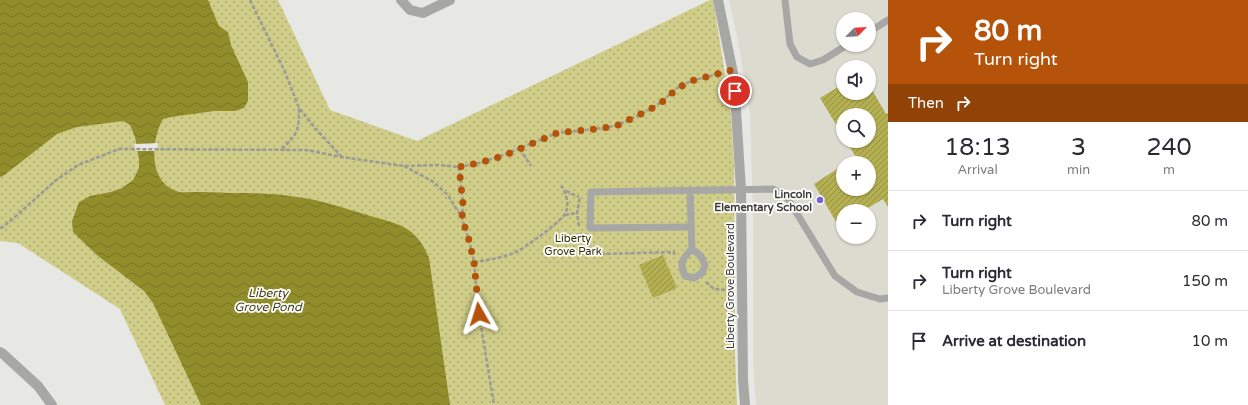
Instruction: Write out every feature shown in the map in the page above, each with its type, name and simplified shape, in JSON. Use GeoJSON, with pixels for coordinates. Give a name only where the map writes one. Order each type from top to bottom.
{"type":"FeatureCollection","features":[{"type":"Feature","properties":{"kind":"street"},"geometry":{"type":"LineString","coordinates":[[401,0],[410,10],[423,13],[450,0]]}},
{"type":"Feature","properties":{"kind":"street","name":"Liberty Grove Boulevard"},"geometry":{"type":"LineString","coordinates":[[718,0],[732,70],[741,190],[743,380],[745,405]]}},
{"type":"Feature","properties":{"kind":"street"},"geometry":{"type":"LineString","coordinates":[[0,352],[38,386],[52,405]]}},
{"type":"Feature","properties":{"kind":"lane"},"geometry":{"type":"LineString","coordinates":[[785,0],[790,44],[797,57],[810,64],[823,60],[836,52]]}},
{"type":"Feature","properties":{"kind":"lane"},"geometry":{"type":"LineString","coordinates":[[876,28],[888,20]]}},
{"type":"Feature","properties":{"kind":"lane"},"geometry":{"type":"LineString","coordinates":[[690,227],[590,228],[591,192],[772,190],[788,199],[835,276],[857,292],[880,299],[888,298]]}},
{"type":"Feature","properties":{"kind":"lane"},"geometry":{"type":"LineString","coordinates":[[690,191],[690,227],[692,249]]}},
{"type":"Feature","properties":{"kind":"path"},"geometry":{"type":"LineString","coordinates":[[250,0],[285,72],[299,108],[342,157]]}},
{"type":"Feature","properties":{"kind":"path"},"geometry":{"type":"LineString","coordinates":[[0,228],[16,216],[55,180],[78,164],[119,149],[306,150],[404,166],[438,165],[459,167],[479,163],[520,149],[557,133],[618,125],[649,110],[662,102],[678,88],[691,81],[732,70]]}},
{"type":"Feature","properties":{"kind":"path"},"geometry":{"type":"LineString","coordinates":[[282,150],[294,138],[299,125],[299,108]]}},
{"type":"Feature","properties":{"kind":"path"},"geometry":{"type":"LineString","coordinates":[[520,149],[531,166]]}},
{"type":"Feature","properties":{"kind":"path"},"geometry":{"type":"LineString","coordinates":[[404,166],[432,181],[448,195],[462,218],[474,262],[479,314],[494,405]]}},
{"type":"Feature","properties":{"kind":"path"},"geometry":{"type":"LineString","coordinates":[[459,167],[463,204],[462,218]]}},
{"type":"Feature","properties":{"kind":"path"},"geometry":{"type":"LineString","coordinates":[[561,185],[565,191],[568,206],[565,215]]}},
{"type":"Feature","properties":{"kind":"path"},"geometry":{"type":"LineString","coordinates":[[580,190],[577,213],[583,240],[595,252],[602,254],[674,252],[674,259]]}},
{"type":"Feature","properties":{"kind":"path"},"geometry":{"type":"LineString","coordinates":[[565,191],[580,197]]}},
{"type":"Feature","properties":{"kind":"path"},"geometry":{"type":"LineString","coordinates":[[474,262],[516,252],[540,236],[565,215],[577,213]]}},
{"type":"Feature","properties":{"kind":"path"},"geometry":{"type":"LineString","coordinates":[[699,284],[706,282],[708,278]]}},
{"type":"Feature","properties":{"kind":"path"},"geometry":{"type":"LineString","coordinates":[[706,282],[714,289],[726,290]]}},
{"type":"Feature","properties":{"kind":"shaded area","name":"Lincoln Elementary School"},"geometry":{"type":"Polygon","coordinates":[[[729,0],[888,0],[888,405],[756,405],[753,364],[753,213],[750,113],[738,41],[729,0]]]}},
{"type":"Feature","properties":{"kind":"green space","name":"Liberty Grove Park"},"geometry":{"type":"Polygon","coordinates":[[[0,0],[278,0],[330,110],[417,141],[710,0],[713,0],[730,104],[734,165],[735,353],[737,405],[165,405],[120,309],[18,243],[0,241],[0,0]]]}},
{"type":"Feature","properties":{"kind":"water","name":"Liberty Grove Pond"},"geometry":{"type":"Polygon","coordinates":[[[0,0],[208,0],[219,26],[228,32],[231,45],[248,82],[248,101],[244,108],[235,111],[214,111],[163,119],[154,148],[156,169],[160,178],[167,186],[179,192],[272,194],[315,200],[393,223],[411,232],[425,249],[429,258],[450,405],[201,405],[153,303],[144,291],[98,256],[73,232],[72,221],[79,202],[90,196],[111,192],[122,188],[133,180],[139,168],[139,159],[135,137],[130,125],[123,121],[77,127],[57,134],[0,177],[0,0]]]}},
{"type":"Feature","properties":{"kind":"pier"},"geometry":{"type":"Polygon","coordinates":[[[158,143],[157,151],[136,151],[134,144],[158,143]]]}},
{"type":"Feature","properties":{"kind":"building"},"geometry":{"type":"Polygon","coordinates":[[[836,88],[836,100],[876,100],[876,97],[886,114],[888,113],[888,207],[883,199],[875,204],[836,204],[836,222],[814,184],[836,170],[836,196],[876,196],[876,156],[855,156],[850,148],[876,148],[876,108],[836,108],[836,124],[820,98],[836,88]]]}},
{"type":"Feature","properties":{"kind":"building"},"geometry":{"type":"Polygon","coordinates":[[[663,255],[677,288],[653,298],[639,265],[663,255]]]}},
{"type":"Feature","properties":{"kind":"place","name":"Lincoln Elementary School"},"geometry":{"type":"Point","coordinates":[820,200]}},
{"type":"Feature","properties":{"kind":"route"},"geometry":{"type":"LineString","coordinates":[[479,314],[474,262],[462,218],[463,204],[459,167],[503,156],[557,133],[618,125],[649,110],[662,102],[678,88],[700,77],[732,70],[735,91]]}}]}
